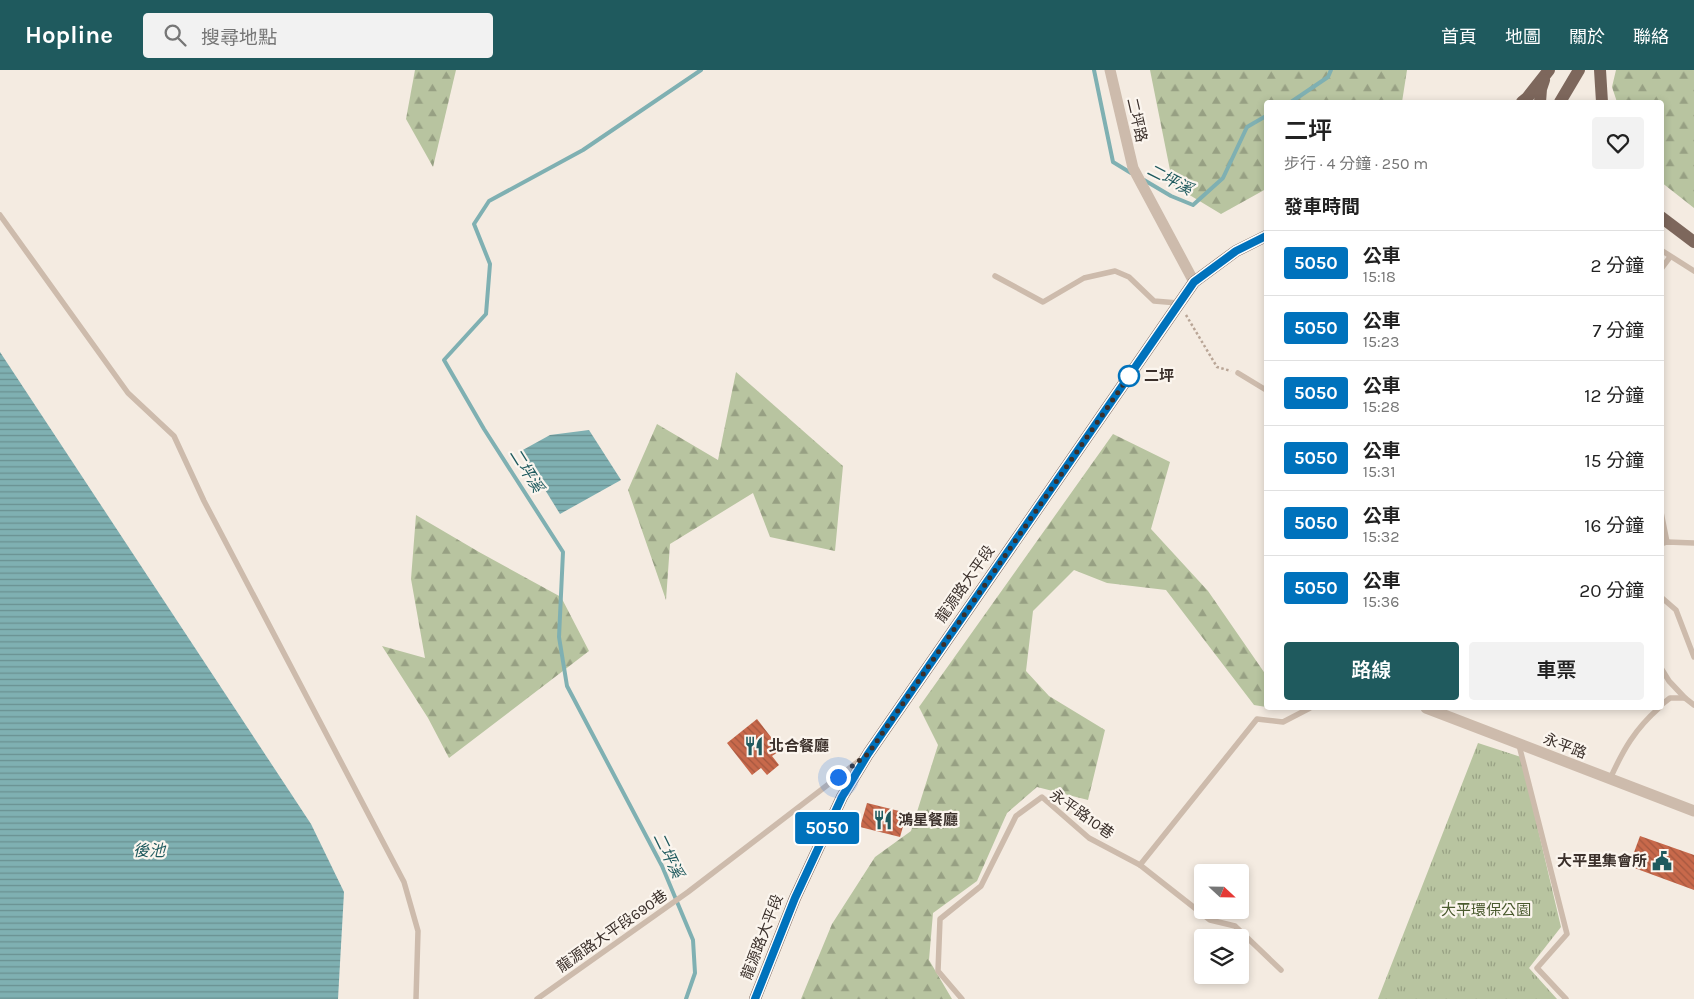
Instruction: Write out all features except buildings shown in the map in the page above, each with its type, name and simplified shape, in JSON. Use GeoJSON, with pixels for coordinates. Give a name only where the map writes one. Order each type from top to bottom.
{"type":"FeatureCollection","features":[{"type":"Feature","properties":{"kind":"main road"},"geometry":{"type":"LineString","coordinates":[[1561,100],[1579,70]]}},
{"type":"Feature","properties":{"kind":"main road"},"geometry":{"type":"LineString","coordinates":[[1600,70],[1602,100]]}},
{"type":"Feature","properties":{"kind":"main road"},"geometry":{"type":"LineString","coordinates":[[1525,100],[1548,71]]}},
{"type":"Feature","properties":{"kind":"main road"},"geometry":{"type":"LineString","coordinates":[[1540,100],[1541,89],[1548,71]]}},
{"type":"Feature","properties":{"kind":"main road"},"geometry":{"type":"LineString","coordinates":[[1664,218],[1694,242]]}},
{"type":"Feature","properties":{"kind":"main road","name":"龍源路大平段"},"geometry":{"type":"LineString","coordinates":[[755,999],[798,890],[842,797],[868,754],[1194,282],[1236,251],[1264,237]]}},
{"type":"Feature","properties":{"kind":"street","name":"二坪路"},"geometry":{"type":"LineString","coordinates":[[1110,70],[1133,168],[1194,282]]}},
{"type":"Feature","properties":{"kind":"street","name":"永平路"},"geometry":{"type":"LineString","coordinates":[[1431,710],[1694,811]]}},
{"type":"Feature","properties":{"kind":"lane"},"geometry":{"type":"LineString","coordinates":[[0,215],[128,393],[174,436],[204,501],[404,882],[418,931],[416,999]]}},
{"type":"Feature","properties":{"kind":"lane"},"geometry":{"type":"LineString","coordinates":[[1664,252],[1694,271]]}},
{"type":"Feature","properties":{"kind":"lane"},"geometry":{"type":"LineString","coordinates":[[1664,265],[1670,257]]}},
{"type":"Feature","properties":{"kind":"lane"},"geometry":{"type":"LineString","coordinates":[[995,276],[1043,302],[1084,278],[1115,271],[1129,277],[1154,301],[1179,303]]}},
{"type":"Feature","properties":{"kind":"lane"},"geometry":{"type":"LineString","coordinates":[[1238,373],[1264,389]]}},
{"type":"Feature","properties":{"kind":"lane"},"geometry":{"type":"LineString","coordinates":[[1664,543],[1694,543]]}},
{"type":"Feature","properties":{"kind":"lane"},"geometry":{"type":"LineString","coordinates":[[1664,600],[1676,610],[1694,657]]}},
{"type":"Feature","properties":{"kind":"lane"},"geometry":{"type":"LineString","coordinates":[[1664,672],[1685,698],[1694,705]]}},
{"type":"Feature","properties":{"kind":"lane"},"geometry":{"type":"LineString","coordinates":[[1664,703],[1670,698],[1685,698]]}},
{"type":"Feature","properties":{"kind":"lane"},"geometry":{"type":"LineString","coordinates":[[1281,970],[1236,926],[1210,920],[1140,865],[1257,719],[1283,722],[1306,710]]}},
{"type":"Feature","properties":{"kind":"lane"},"geometry":{"type":"LineString","coordinates":[[1610,779],[1622,752],[1643,721],[1655,710]]}},
{"type":"Feature","properties":{"kind":"lane"},"geometry":{"type":"LineString","coordinates":[[1519,744],[1567,934],[1537,968],[1566,999]]}},
{"type":"Feature","properties":{"kind":"lane","name":"龍源路大平段690巷"},"geometry":{"type":"LineString","coordinates":[[536,999],[688,892],[868,754]]}},
{"type":"Feature","properties":{"kind":"lane","name":"永平路10巷"},"geometry":{"type":"LineString","coordinates":[[962,999],[938,971],[940,919],[981,886],[1016,816],[1042,797],[1089,838],[1140,865]]}},
{"type":"Feature","properties":{"kind":"path"},"geometry":{"type":"LineString","coordinates":[[1179,303],[1217,367],[1238,373]]}},
{"type":"Feature","properties":{"kind":"green space"},"geometry":{"type":"Polygon","coordinates":[[[415,70],[456,70],[433,167],[406,119],[415,70]]]}},
{"type":"Feature","properties":{"kind":"green space"},"geometry":{"type":"Polygon","coordinates":[[[1150,70],[1407,70],[1402,100],[1264,100],[1264,190],[1221,214],[1173,185],[1150,70]]]}},
{"type":"Feature","properties":{"kind":"green space"},"geometry":{"type":"Polygon","coordinates":[[[1616,70],[1694,70],[1694,208],[1664,184],[1664,100],[1616,100],[1612,87],[1616,70]]]}},
{"type":"Feature","properties":{"kind":"green space"},"geometry":{"type":"Polygon","coordinates":[[[736,372],[843,466],[835,551],[770,537],[753,493],[670,544],[666,600],[628,490],[657,424],[718,460],[736,372]]]}},
{"type":"Feature","properties":{"kind":"green space"},"geometry":{"type":"Polygon","coordinates":[[[1113,434],[1170,462],[1151,529],[1208,591],[1264,672],[1264,707],[1254,705],[1166,590],[1107,583],[1074,570],[1033,611],[1026,671],[1049,696],[1105,730],[1088,800],[1037,787],[1007,813],[977,881],[933,913],[929,960],[952,999],[801,999],[832,924],[875,857],[911,831],[938,745],[919,707],[1113,434]]]}},
{"type":"Feature","properties":{"kind":"green space"},"geometry":{"type":"Polygon","coordinates":[[[416,515],[561,597],[589,651],[449,758],[428,718],[382,646],[425,658],[411,579],[416,515]]]}},
{"type":"Feature","properties":{"kind":"green space","name":"大平環保公園"},"geometry":{"type":"Polygon","coordinates":[[[1478,743],[1521,757],[1561,927],[1529,968],[1557,999],[1378,999],[1478,743]]]}},
{"type":"Feature","properties":{"kind":"water","name":"後池"},"geometry":{"type":"Polygon","coordinates":[[[0,352],[311,824],[344,892],[338,999],[0,999],[0,352]]]}},
{"type":"Feature","properties":{"kind":"water"},"geometry":{"type":"Polygon","coordinates":[[[589,430],[621,480],[560,514],[521,451],[550,435],[589,430]]]}},
{"type":"Feature","properties":{"kind":"waterway","name":"二坪溪"},"geometry":{"type":"LineString","coordinates":[[686,999],[695,973],[693,940],[662,866],[567,686],[559,637],[563,552],[484,429],[444,360],[486,314],[490,264],[474,224],[489,201],[583,150],[701,70]]}},
{"type":"Feature","properties":{"kind":"waterway","name":"二坪溪"},"geometry":{"type":"LineString","coordinates":[[1094,70],[1113,162],[1131,173]]}},
{"type":"Feature","properties":{"kind":"waterway","name":"二坪溪"},"geometry":{"type":"LineString","coordinates":[[1294,100],[1328,77],[1331,70]]}},
{"type":"Feature","properties":{"kind":"waterway","name":"二坪溪"},"geometry":{"type":"LineString","coordinates":[[1144,180],[1171,196],[1193,205],[1223,178],[1247,127],[1264,117]]}},
{"type":"Feature","properties":{"kind":"bus line","name":"5050"},"geometry":{"type":"LineString","coordinates":[[755,999],[795,898],[842,797],[868,754],[1194,282],[1236,251],[1264,237]]}},
{"type":"Feature","properties":{"kind":"place","name":"二坪"},"geometry":{"type":"Point","coordinates":[1129,376]}},
{"type":"Feature","properties":{"kind":"place","name":"北合餐廳"},"geometry":{"type":"Point","coordinates":[754,746]}},
{"type":"Feature","properties":{"kind":"place","name":"鴻星餐廳"},"geometry":{"type":"Point","coordinates":[883,820]}},
{"type":"Feature","properties":{"kind":"place","name":"大平里集會所"},"geometry":{"type":"Point","coordinates":[1662,861]}},
{"type":"Feature","properties":{"kind":"route"},"geometry":{"type":"LineString","coordinates":[[838,777],[868,754],[1132,372],[1129,376]]}}]}
